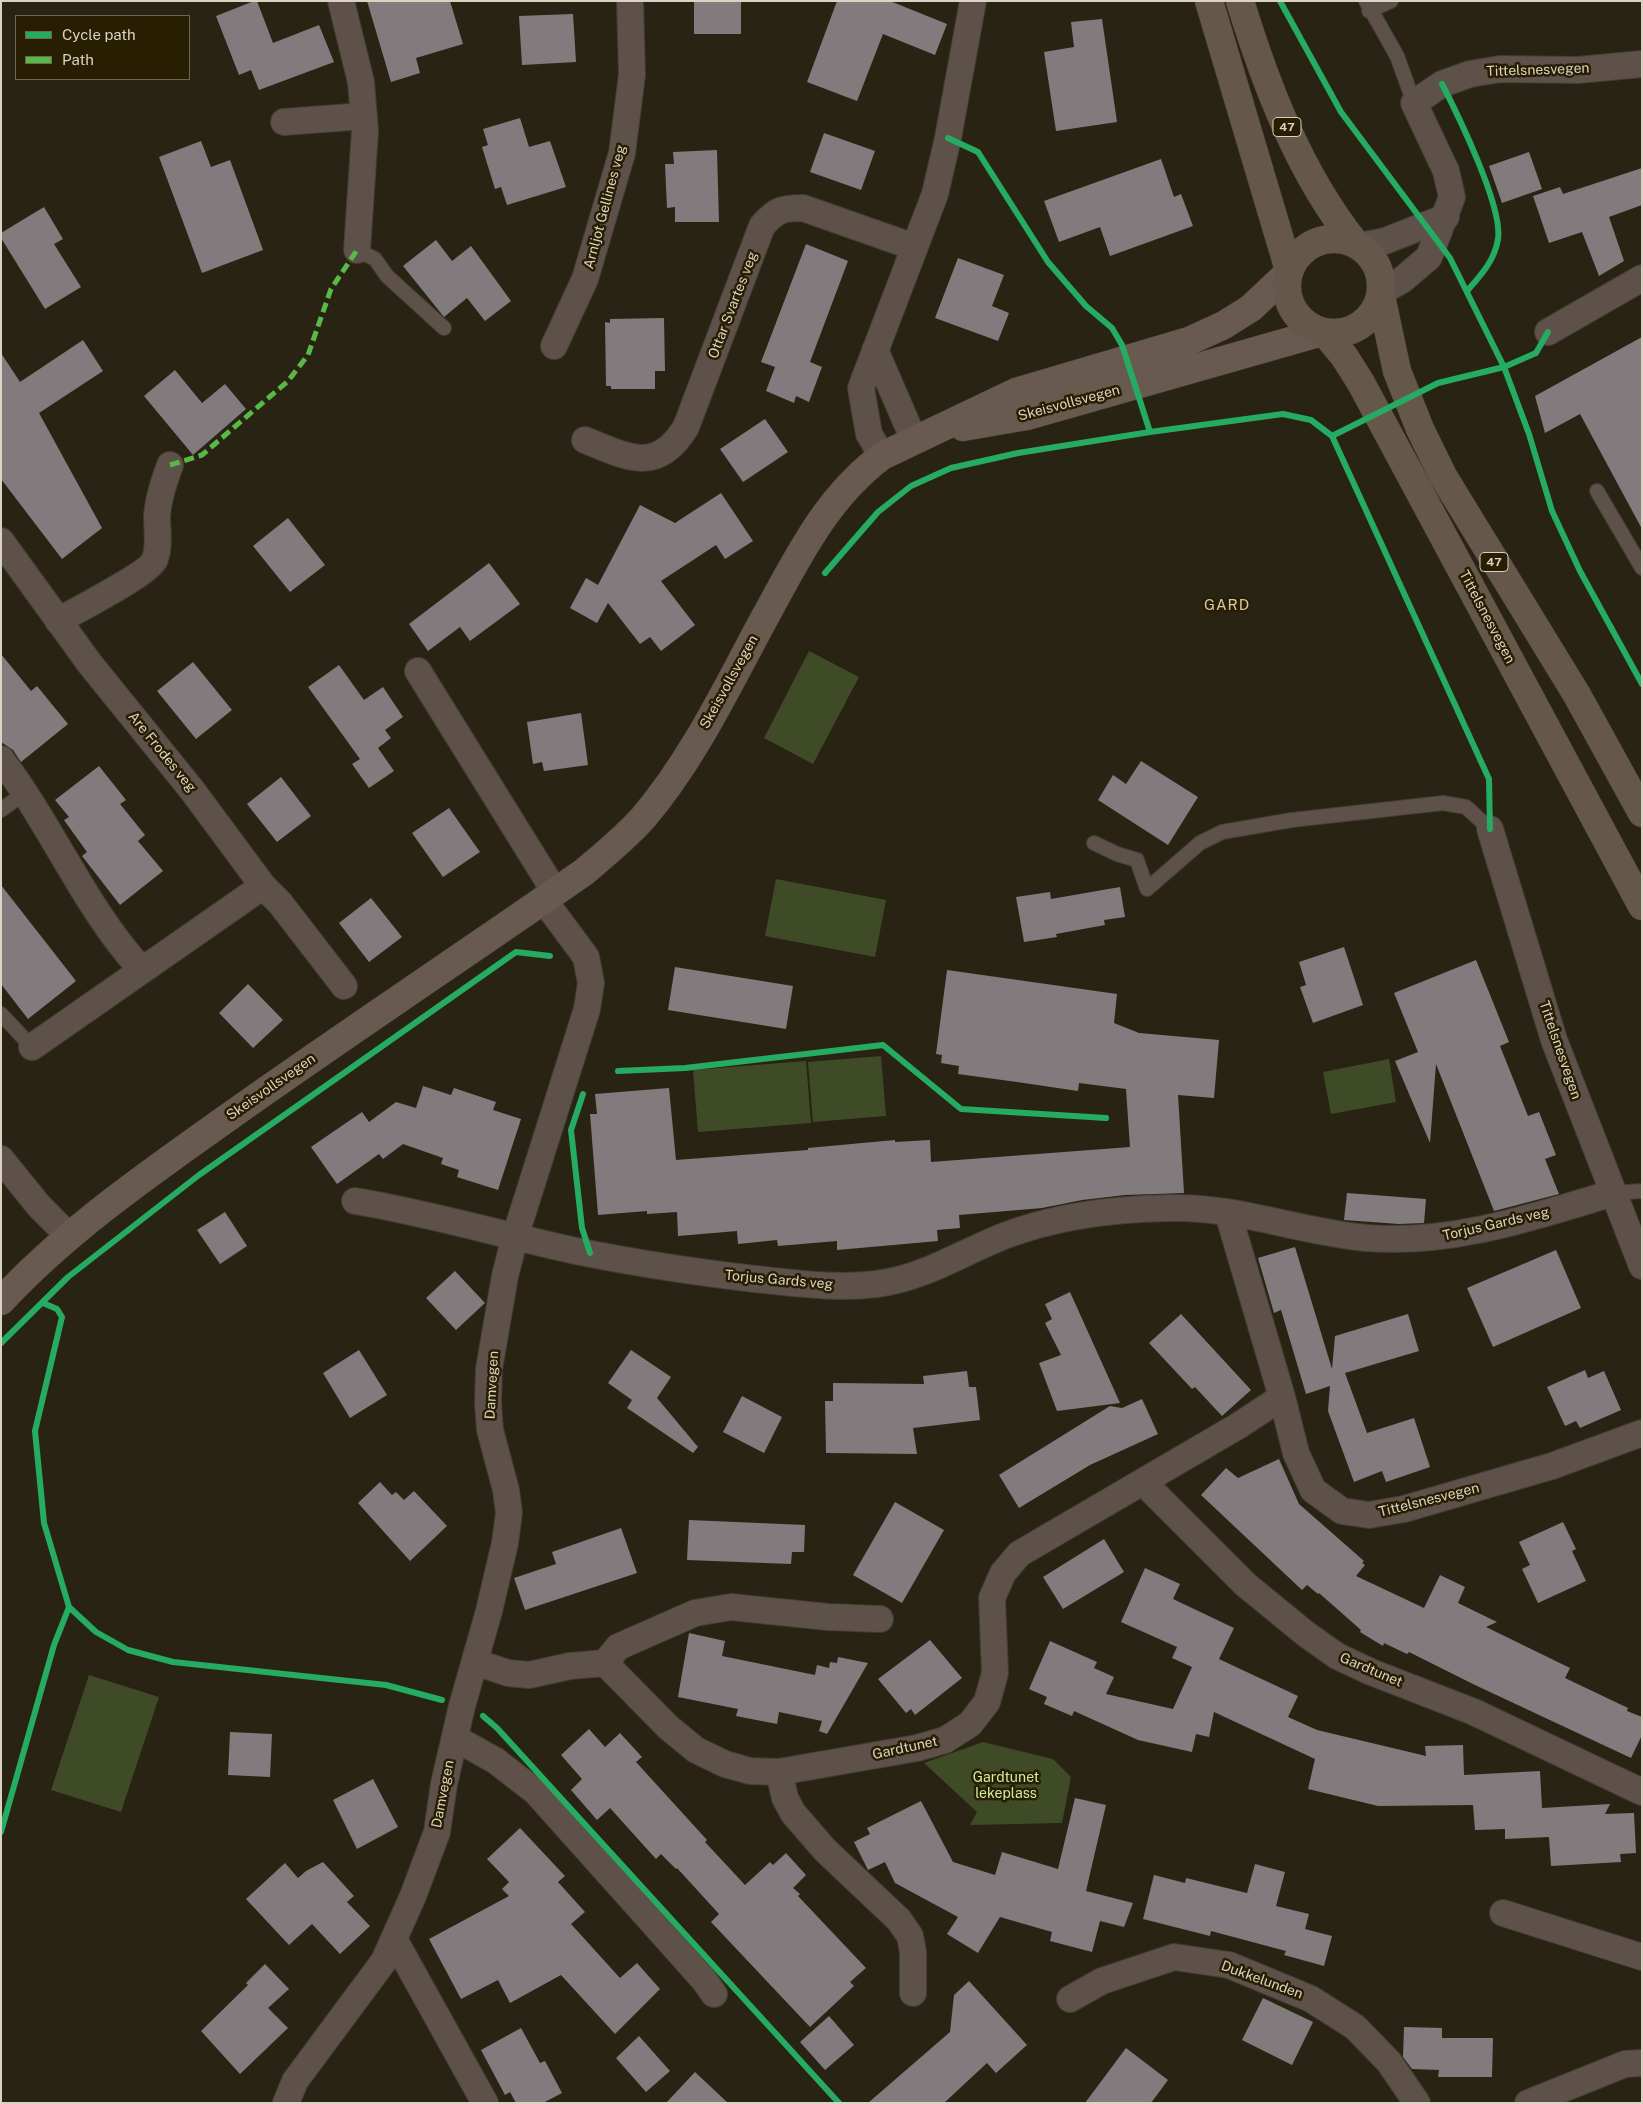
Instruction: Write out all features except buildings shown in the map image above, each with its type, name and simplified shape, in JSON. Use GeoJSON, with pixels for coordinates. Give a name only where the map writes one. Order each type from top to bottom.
{"type":"FeatureCollection","features":[{"type":"Feature","properties":{"kind":"main road","name":"47"},"geometry":{"type":"LineString","coordinates":[[1209,1],[1288,272],[1286,293],[1293,310],[1305,324],[1323,332]]}},
{"type":"Feature","properties":{"kind":"main road","name":"47"},"geometry":{"type":"LineString","coordinates":[[1240,1],[1282,116],[1305,165],[1336,218],[1358,244],[1373,258],[1380,274],[1381,294],[1397,371],[1420,429],[1439,468],[1533,627],[1577,695],[1642,813]]}},
{"type":"Feature","properties":{"kind":"main road"},"geometry":{"type":"LineString","coordinates":[[1288,272],[1296,256],[1309,245],[1316,242],[1324,239],[1340,238],[1358,244]]}},
{"type":"Feature","properties":{"kind":"main road","name":"Skeisvollsvegen"},"geometry":{"type":"LineString","coordinates":[[1,1301],[68,1235],[177,1154],[368,1019],[549,896],[612,848],[642,819],[669,784],[708,722],[806,541],[836,498],[867,467],[882,456],[1016,392],[1189,341],[1224,325],[1251,308],[1288,272]]}},
{"type":"Feature","properties":{"kind":"main road"},"geometry":{"type":"LineString","coordinates":[[1323,332],[1342,333],[1360,326],[1373,313],[1381,294]]}},
{"type":"Feature","properties":{"kind":"main road","name":"Skeisvollsvegen"},"geometry":{"type":"LineString","coordinates":[[922,436],[1026,416],[1323,332]]}},
{"type":"Feature","properties":{"kind":"main road","name":"Tittelsnesvegen"},"geometry":{"type":"LineString","coordinates":[[1323,332],[1344,356],[1361,383],[1642,906]]}},
{"type":"Feature","properties":{"kind":"street"},"geometry":{"type":"LineString","coordinates":[[341,1],[361,82],[365,131],[357,250]]}},
{"type":"Feature","properties":{"kind":"street","name":"Arnljot Gellines veg"},"geometry":{"type":"LineString","coordinates":[[554,346],[586,278],[622,153],[632,75],[630,1]]}},
{"type":"Feature","properties":{"kind":"street"},"geometry":{"type":"LineString","coordinates":[[882,456],[869,434],[861,388],[934,194],[946,147],[973,1]]}},
{"type":"Feature","properties":{"kind":"street","name":"Tittelsnesvegen"},"geometry":{"type":"LineString","coordinates":[[1414,103],[1442,84],[1470,74],[1500,69],[1578,70],[1642,64]]}},
{"type":"Feature","properties":{"kind":"street"},"geometry":{"type":"LineString","coordinates":[[1381,294],[1402,280],[1429,257],[1446,217],[1452,197],[1446,171],[1414,103]]}},
{"type":"Feature","properties":{"kind":"street"},"geometry":{"type":"LineString","coordinates":[[284,122],[364,116]]}},
{"type":"Feature","properties":{"kind":"street","name":"Ottar Svartes veg"},"geometry":{"type":"LineString","coordinates":[[584,440],[629,458],[645,460],[661,454],[676,443],[686,427],[762,226],[774,213],[788,208],[803,208],[914,247]]}},
{"type":"Feature","properties":{"kind":"street"},"geometry":{"type":"LineString","coordinates":[[1358,244],[1394,238],[1446,217]]}},
{"type":"Feature","properties":{"kind":"street"},"geometry":{"type":"LineString","coordinates":[[1548,332],[1642,278]]}},
{"type":"Feature","properties":{"kind":"street"},"geometry":{"type":"LineString","coordinates":[[875,350],[922,436]]}},
{"type":"Feature","properties":{"kind":"street"},"geometry":{"type":"LineString","coordinates":[[58,620],[138,575],[154,562],[158,546],[157,515],[160,492],[170,465]]}},
{"type":"Feature","properties":{"kind":"street","name":"Are Frodes veg"},"geometry":{"type":"LineString","coordinates":[[1,541],[90,664],[192,790],[263,886],[280,903],[344,986]]}},
{"type":"Feature","properties":{"kind":"street"},"geometry":{"type":"LineString","coordinates":[[418,671],[549,896]]}},
{"type":"Feature","properties":{"kind":"street"},"geometry":{"type":"LineString","coordinates":[[1,759],[26,792],[117,943],[141,969]]}},
{"type":"Feature","properties":{"kind":"street","name":"Tittelsnesvegen"},"geometry":{"type":"LineString","coordinates":[[1490,829],[1554,1040],[1642,1266]]}},
{"type":"Feature","properties":{"kind":"street"},"geometry":{"type":"LineString","coordinates":[[32,1047],[141,969],[263,886]]}},
{"type":"Feature","properties":{"kind":"street","name":"Damvegen"},"geometry":{"type":"LineString","coordinates":[[286,2103],[296,2082],[320,2045],[384,1961],[413,1896],[436,1832],[455,1738],[505,1543],[508,1513],[506,1490],[490,1430],[488,1403],[489,1369],[505,1276],[515,1237],[587,1009],[591,983],[586,957],[549,896]]}},
{"type":"Feature","properties":{"kind":"street"},"geometry":{"type":"LineString","coordinates":[[1,1159],[39,1206],[68,1235]]}},
{"type":"Feature","properties":{"kind":"street","name":"Torjus Gards veg"},"geometry":{"type":"LineString","coordinates":[[355,1201],[395,1207],[579,1251],[701,1273],[830,1286],[877,1284],[917,1276],[1000,1238],[1037,1224],[1069,1216],[1170,1208],[1228,1214],[1325,1233],[1365,1238],[1432,1238],[1507,1224],[1613,1193]]}},
{"type":"Feature","properties":{"kind":"street"},"geometry":{"type":"LineString","coordinates":[[1228,1214],[1282,1397]]}},
{"type":"Feature","properties":{"kind":"street","name":"Tittelsnesvegen"},"geometry":{"type":"LineString","coordinates":[[1282,1397],[1296,1453],[1313,1490],[1342,1511],[1369,1515],[1404,1509],[1552,1466],[1642,1433]]}},
{"type":"Feature","properties":{"kind":"street","name":"Gardtunet"},"geometry":{"type":"LineString","coordinates":[[605,1663],[668,1727],[696,1750],[750,1771],[779,1772],[917,1748],[945,1740],[970,1724],[987,1702],[995,1673],[992,1598],[1003,1573],[1019,1554],[1143,1482],[1282,1397]]}},
{"type":"Feature","properties":{"kind":"street","name":"Gardtunet"},"geometry":{"type":"LineString","coordinates":[[1143,1482],[1246,1585],[1336,1656],[1371,1672],[1474,1712],[1642,1792]]}},
{"type":"Feature","properties":{"kind":"street"},"geometry":{"type":"LineString","coordinates":[[475,1662],[508,1672],[529,1675],[570,1666],[605,1663],[618,1647],[695,1612],[731,1607],[828,1617],[880,1619]]}},
{"type":"Feature","properties":{"kind":"street"},"geometry":{"type":"LineString","coordinates":[[455,1738],[496,1761],[536,1792],[698,1973],[714,1994]]}},
{"type":"Feature","properties":{"kind":"street"},"geometry":{"type":"LineString","coordinates":[[779,1772],[786,1798],[793,1813],[825,1850],[899,1920],[910,1936],[913,1952],[913,1993]]}},
{"type":"Feature","properties":{"kind":"street"},"geometry":{"type":"LineString","coordinates":[[1503,1913],[1642,1958]]}},
{"type":"Feature","properties":{"kind":"street"},"geometry":{"type":"LineString","coordinates":[[394,1939],[486,2103]]}},
{"type":"Feature","properties":{"kind":"street","name":"Dukkelunden"},"geometry":{"type":"LineString","coordinates":[[1070,1999],[1102,1981],[1174,1957],[1229,1965],[1311,1999],[1355,2027],[1388,2062],[1417,2103]]}},
{"type":"Feature","properties":{"kind":"street"},"geometry":{"type":"LineString","coordinates":[[1528,2103],[1625,2064],[1642,2063]]}},
{"type":"Feature","properties":{"kind":"lane"},"geometry":{"type":"LineString","coordinates":[[1391,1],[1367,6],[1397,56],[1414,103]]}},
{"type":"Feature","properties":{"kind":"lane"},"geometry":{"type":"LineString","coordinates":[[357,250],[374,259],[387,276],[444,328]]}},
{"type":"Feature","properties":{"kind":"lane"},"geometry":{"type":"LineString","coordinates":[[1597,490],[1642,568]]}},
{"type":"Feature","properties":{"kind":"lane"},"geometry":{"type":"LineString","coordinates":[[1,810],[26,792]]}},
{"type":"Feature","properties":{"kind":"lane"},"geometry":{"type":"LineString","coordinates":[[1094,843],[1117,854],[1137,860],[1147,889],[1180,859],[1205,840],[1222,832],[1246,826],[1443,803],[1466,807],[1490,829]]}},
{"type":"Feature","properties":{"kind":"lane"},"geometry":{"type":"LineString","coordinates":[[1,1014],[32,1047]]}},
{"type":"Feature","properties":{"kind":"lane"},"geometry":{"type":"LineString","coordinates":[[1613,1193],[1642,1191]]}},
{"type":"Feature","properties":{"kind":"green space"},"geometry":{"type":"Polygon","coordinates":[[[809,651],[859,677],[813,764],[764,738],[809,651]]]}},
{"type":"Feature","properties":{"kind":"green space"},"geometry":{"type":"Polygon","coordinates":[[[776,879],[886,900],[875,957],[765,936],[776,879]]]}},
{"type":"Feature","properties":{"kind":"green space"},"geometry":{"type":"Polygon","coordinates":[[[881,1056],[886,1116],[813,1122],[808,1062],[881,1056]]]}},
{"type":"Feature","properties":{"kind":"green space"},"geometry":{"type":"Polygon","coordinates":[[[1389,1059],[1396,1102],[1331,1114],[1323,1072],[1389,1059]]]}},
{"type":"Feature","properties":{"kind":"green space"},"geometry":{"type":"Polygon","coordinates":[[[806,1061],[811,1123],[698,1132],[693,1070],[806,1061]]]}},
{"type":"Feature","properties":{"kind":"green space"},"geometry":{"type":"Polygon","coordinates":[[[89,1675],[159,1697],[121,1812],[51,1790],[89,1675]]]}},
{"type":"Feature","properties":{"kind":"green space","name":"Gardtunet lekeplass"},"geometry":{"type":"Polygon","coordinates":[[[983,1742],[1053,1759],[1071,1777],[1062,1823],[970,1825],[977,1812],[924,1763],[983,1742]]]}},
{"type":"Feature","properties":{"kind":"marked path"},"geometry":{"type":"LineString","coordinates":[[170,465],[202,455],[288,381],[308,355],[331,289],[357,250]]}},
{"type":"Feature","properties":{"kind":"cycle path"},"geometry":{"type":"LineString","coordinates":[[1280,1],[1341,112],[1450,258],[1504,367],[1529,434],[1552,511],[1580,571],[1642,684]]}},
{"type":"Feature","properties":{"kind":"cycle path"},"geometry":{"type":"LineString","coordinates":[[1442,84],[1478,161],[1494,206],[1498,224],[1498,239],[1494,254],[1487,267],[1467,291]]}},
{"type":"Feature","properties":{"kind":"cycle path"},"geometry":{"type":"LineString","coordinates":[[948,138],[978,152],[1048,262],[1086,306],[1112,328],[1122,345],[1150,432]]}},
{"type":"Feature","properties":{"kind":"cycle path"},"geometry":{"type":"LineString","coordinates":[[825,573],[878,512],[911,486],[951,468],[1018,453],[1150,432],[1283,414],[1311,420],[1332,436],[1438,383],[1504,367],[1536,353],[1548,332]]}},
{"type":"Feature","properties":{"kind":"cycle path"},"geometry":{"type":"LineString","coordinates":[[1332,436],[1489,779],[1490,829]]}},
{"type":"Feature","properties":{"kind":"cycle path"},"geometry":{"type":"LineString","coordinates":[[1,1343],[68,1277],[199,1175],[516,952],[550,956]]}},
{"type":"Feature","properties":{"kind":"cycle path"},"geometry":{"type":"LineString","coordinates":[[618,1071],[685,1068],[883,1045],[961,1109],[1106,1118]]}},
{"type":"Feature","properties":{"kind":"cycle path"},"geometry":{"type":"LineString","coordinates":[[583,1094],[571,1130],[582,1228],[590,1253]]}},
{"type":"Feature","properties":{"kind":"cycle path"},"geometry":{"type":"LineString","coordinates":[[1,1832],[54,1645],[69,1607],[44,1523],[35,1431],[62,1317],[57,1309],[43,1303]]}},
{"type":"Feature","properties":{"kind":"cycle path"},"geometry":{"type":"LineString","coordinates":[[69,1607],[96,1632],[128,1650],[173,1662],[386,1685],[442,1700]]}},
{"type":"Feature","properties":{"kind":"cycle path"},"geometry":{"type":"LineString","coordinates":[[483,1716],[497,1728],[839,2103]]}},
{"type":"Feature","properties":{"kind":"district","name":"GARD"},"geometry":{"type":"Point","coordinates":[1227,605]}}]}
